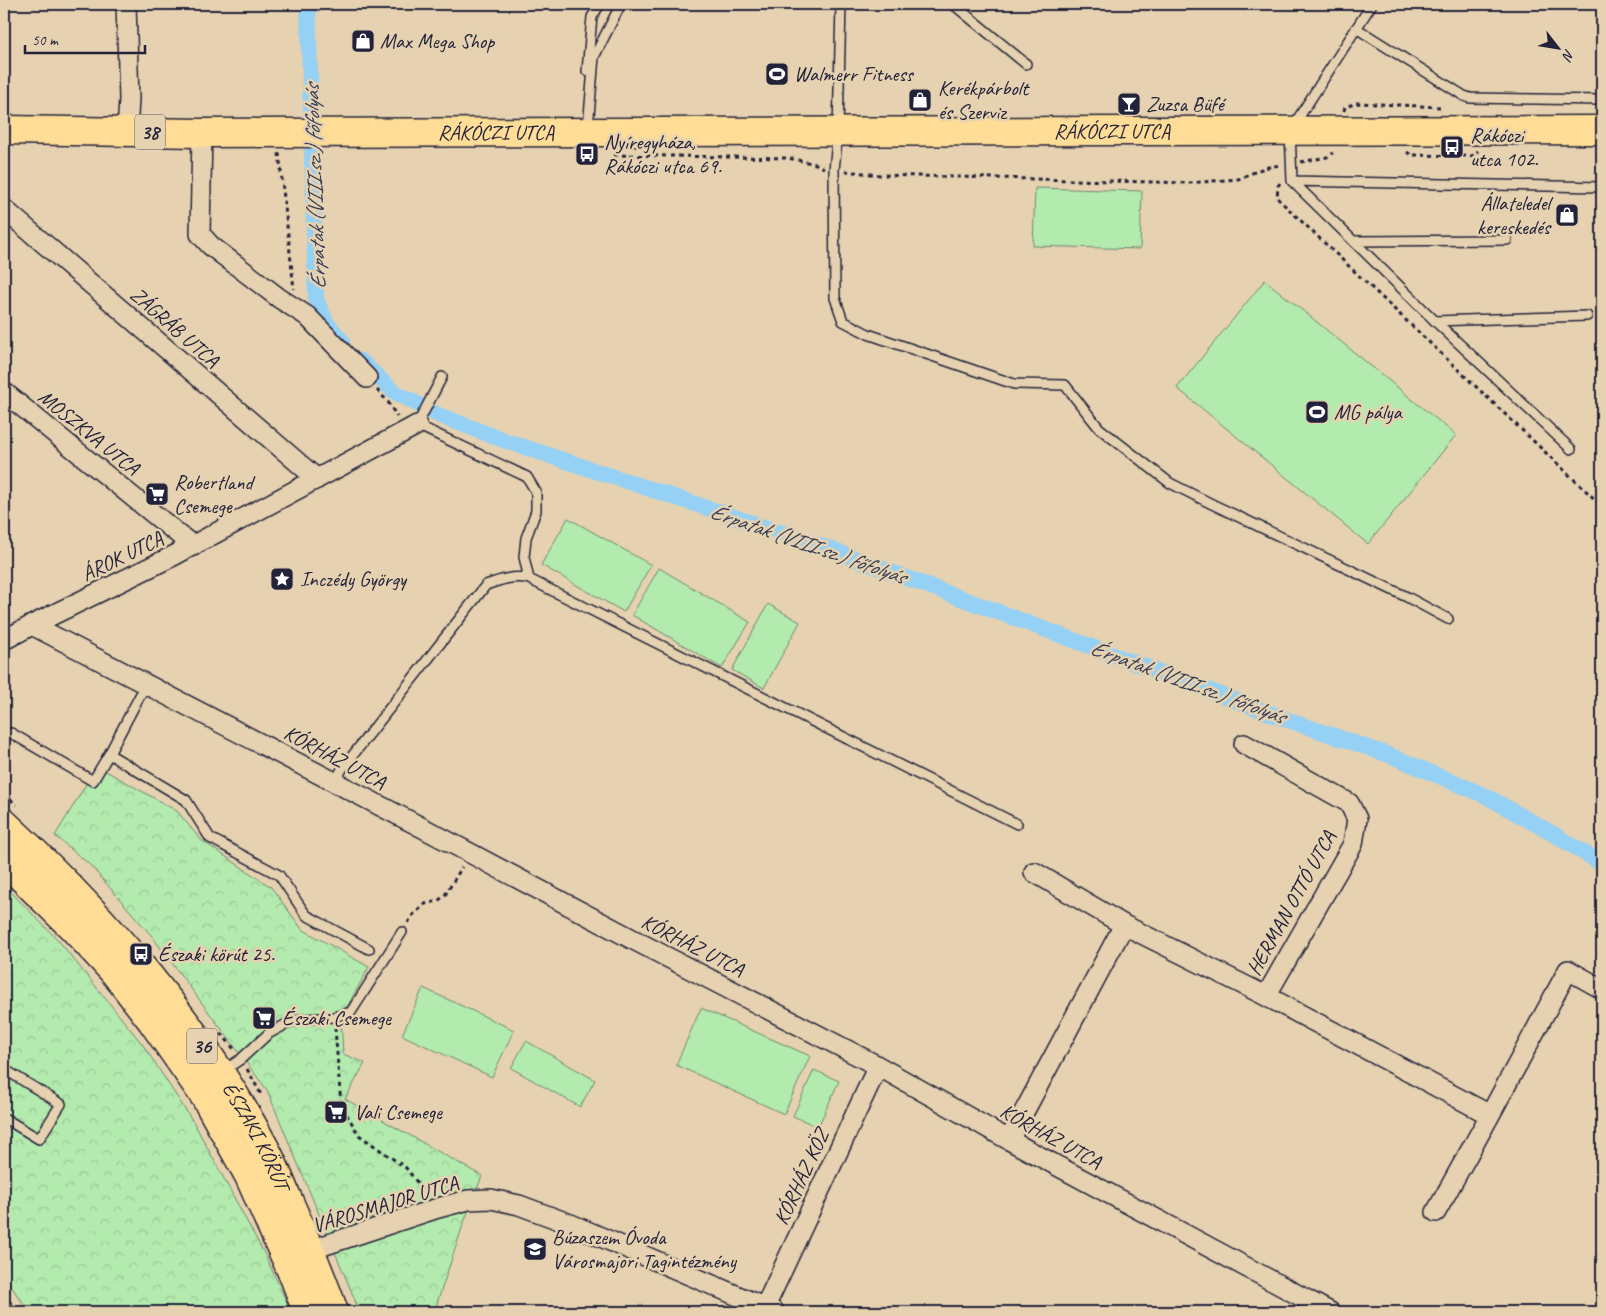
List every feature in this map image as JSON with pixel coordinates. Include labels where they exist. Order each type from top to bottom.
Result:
[{"type":"main road","name":"RÁKÓCZI UTCA","points":[[4,130],[202,133],[306,132],[589,120],[838,131],[1591,130]]},
{"type":"main road","name":"ÉSZAKI KÖRÚT","points":[[4,824],[55,871],[137,960],[172,1005],[220,1073],[267,1152],[299,1256],[306,1312]]},
{"type":"main road","name":"ÉSZAKI KÖRÚT","points":[[4,860],[114,972],[152,1020],[210,1105],[249,1176],[334,1312]]},
{"type":"street","points":[[126,4],[129,99],[127,132]]},
{"type":"street","points":[[202,133],[200,234],[211,246],[279,298],[307,316],[367,378]]},
{"type":"street","name":"ZÁGRÁB UTCA","points":[[4,209],[317,479]]},
{"type":"street","name":"MOSZKVA UTCA","points":[[4,392],[193,546]]},
{"type":"street","name":"ÁROK UTCA","points":[[4,640],[193,546],[411,429]]},
{"type":"street","name":"KÓRHÁZ UTCA","points":[[32,625],[878,1066],[1009,1140],[1330,1312]]},
{"type":"street","name":"HERMAN OTTÓ UTCA","points":[[1244,744],[1349,803],[1357,819],[1353,844],[1266,996]]},
{"type":"street","name":"HERMAN OTTÓ UTCA","points":[[1034,872],[1124,925],[1266,996],[1490,1115]]},
{"type":"street","points":[[1009,1140],[1124,925]]},
{"type":"street","points":[[1436,1212],[1568,970],[1602,989]]},
{"type":"street","name":"KÓRHÁZ KÖZ","points":[[770,1310],[878,1066]]},
{"type":"street","name":"VÁROSMAJOR UTCA","points":[[299,1256],[438,1208],[468,1200],[491,1199],[519,1205],[572,1225],[770,1310]]},
{"type":"lane","points":[[589,120],[585,96],[592,17],[600,4]]},
{"type":"lane","points":[[589,120],[594,57],[621,4]]},
{"type":"lane","points":[[841,4],[838,131],[834,170],[834,298],[843,322],[868,334],[1014,384],[1065,385],[1099,428],[1170,483],[1214,506],[1407,597],[1448,619]]},
{"type":"lane","points":[[953,4],[1026,64]]},
{"type":"lane","points":[[1372,4],[1290,131],[1292,181],[1571,450]]},
{"type":"lane","points":[[1356,28],[1470,98],[1602,100]]},
{"type":"lane","points":[[1292,181],[1602,187]]},
{"type":"lane","points":[[1353,241],[1508,240]]},
{"type":"lane","points":[[1435,320],[1587,316]]},
{"type":"lane","points":[[442,376],[411,429],[527,477],[536,492],[536,512],[526,538],[524,558],[529,579]]},
{"type":"lane","points":[[335,782],[342,769],[486,585],[503,579],[521,577],[529,579],[1017,824]]},
{"type":"lane","points":[[11,734],[93,781],[146,684]]},
{"type":"lane","points":[[109,754],[186,800],[210,838],[279,875],[306,915],[369,949]]},
{"type":"lane","points":[[220,1073],[241,1059],[268,1034],[294,1020],[334,1017],[351,1012],[402,932]]},
{"type":"lane","points":[[4,1069],[61,1104],[39,1140],[4,1118]]},
{"type":"path","points":[[279,153],[296,308]]},
{"type":"path","points":[[1292,169],[1278,186],[1277,198],[1602,506]]},
{"type":"path","points":[[367,378],[411,429]]},
{"type":"path","points":[[402,932],[412,916],[425,904],[438,901],[445,895],[471,854]]},
{"type":"path","points":[[334,1017],[341,1105],[359,1134],[406,1168],[438,1208]]},
{"type":"green space","points":[[1035,188],[1142,191],[1140,249],[1033,246]]},
{"type":"green space","name":"MG pálya","points":[[1265,280],[1456,435],[1368,544],[1177,388]]},
{"type":"green space","points":[[568,518],[651,565],[624,612],[541,565]]},
{"type":"green space","points":[[659,568],[750,622],[722,668],[632,615]]},
{"type":"green space","points":[[768,604],[800,622],[764,688],[732,670]]},
{"type":"green space","points":[[97,766],[177,811],[201,840],[271,887],[302,929],[369,967],[341,1018],[343,1054],[365,1063],[345,1099],[482,1176],[464,1222],[434,1312],[357,1312],[355,1300],[267,1090],[151,935],[89,864],[55,836]]},
{"type":"green space","points":[[4,885],[58,940],[143,1045],[194,1123],[265,1255],[290,1312],[29,1312],[4,1276]]},
{"type":"green space","points":[[423,988],[514,1030],[492,1077],[402,1035]]},
{"type":"green space","points":[[701,1008],[810,1056],[784,1114],[676,1065]]},
{"type":"green space","points":[[526,1041],[595,1080],[580,1107],[511,1068]]},
{"type":"green space","points":[[814,1070],[839,1081],[818,1127],[793,1116]]},
{"type":"waterway","name":"Érpatak (VIII.sz.) főfolyás","points":[[308,4],[316,299],[326,322],[342,341]]},
{"type":"waterway","name":"Érpatak (VIII.sz.) főfolyás","points":[[361,361],[393,391],[438,415],[506,441],[821,546],[1288,720],[1389,755],[1486,796],[1602,864]]},
{"type":"place","name":"Max Mega Shop","points":[[363,41]]},
{"type":"place","name":"Walmerr Fitness","points":[[777,74]]},
{"type":"place","name":"Kerékpárbolt és Szerviz","points":[[920,100]]},
{"type":"place","name":"Zuzsa Büfé","points":[[1129,104]]},
{"type":"place","name":"Rákóczi utca 102.","points":[[1452,147]]},
{"type":"place","name":"Nyíregyháza, Rákóczi utca 69.","points":[[587,154]]},
{"type":"place","name":"Állateledel kereskedés","points":[[1567,215]]},
{"type":"place","name":"MG pálya","points":[[1317,412]]},
{"type":"place","name":"Robertland Csemege","points":[[157,494]]},
{"type":"place","name":"Inczédy György","points":[[282,579]]},
{"type":"place","name":"Északi körút 25.","points":[[141,954]]},
{"type":"place","name":"Északi Csemege","points":[[264,1018]]},
{"type":"place","name":"Vali Csemege","points":[[336,1112]]},
{"type":"place","name":"Búzaszem Óvoda Városmajori Tagintézmény","points":[[535,1249]]}]
